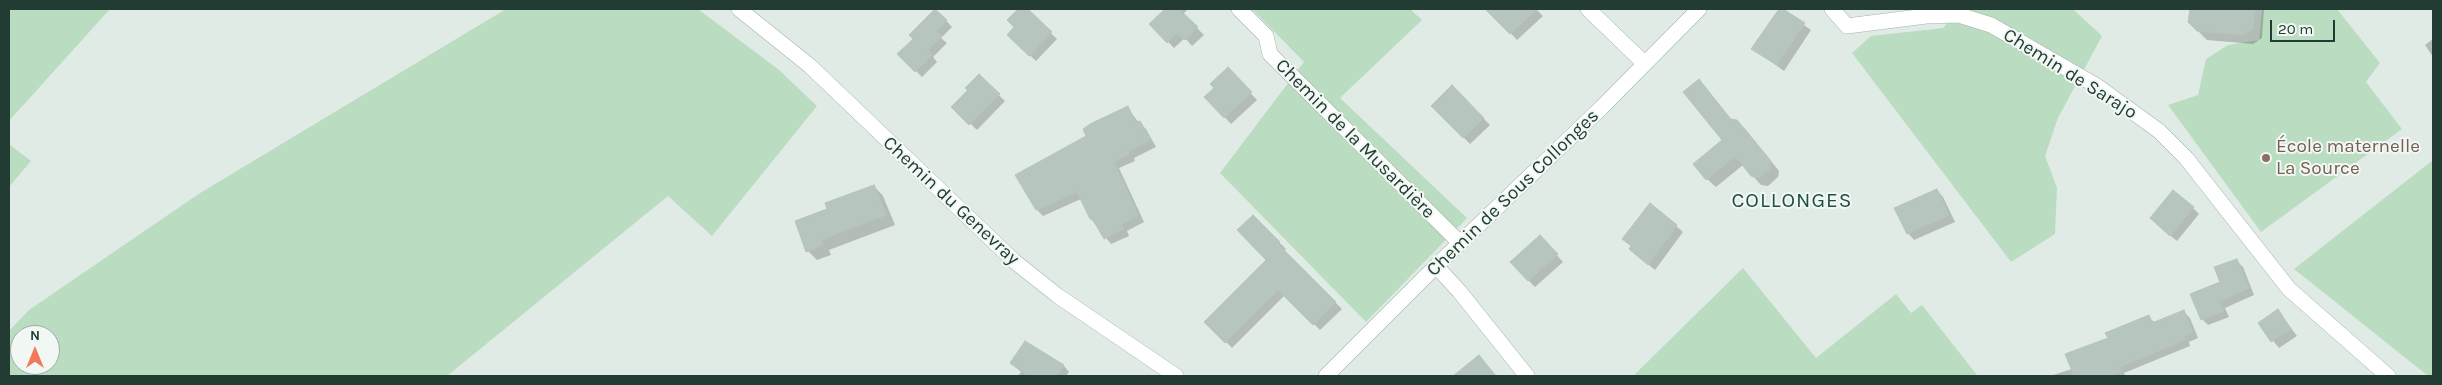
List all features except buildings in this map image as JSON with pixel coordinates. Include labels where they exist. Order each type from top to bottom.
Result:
[{"type":"street","name":"Chemin du Genevray","points":[[739,9],[823,78],[945,198],[1014,261],[1074,308],[1176,376]]},
{"type":"street","name":"Chemin de la Musardière","points":[[1238,9],[1266,36],[1270,54],[1460,243]]},
{"type":"street","points":[[1588,9],[1644,64]]},
{"type":"street","name":"Chemin de Sous Collonges","points":[[1326,376],[1436,266],[1594,115],[1699,9]]},
{"type":"street","name":"Chemin de Sarajo","points":[[1832,9],[1847,26],[1926,16],[1959,15],[1991,25],[2097,86],[2165,138],[2192,165],[2290,289],[2388,376]]},
{"type":"street","points":[[1436,266],[1459,291],[1527,376]]},
{"type":"green space","points":[[9,9],[110,9],[9,121]]},
{"type":"green space","points":[[506,9],[698,9],[778,69],[817,106],[712,236],[668,196],[447,376],[9,376],[10,330],[10,375],[60,375],[60,325],[15,325],[29,310],[200,193]]},
{"type":"green space","points":[[1252,9],[1410,9],[1422,20],[1340,98],[1467,218],[1366,322],[1220,173],[1304,62]]},
{"type":"green space","points":[[1961,9],[2073,9],[2102,36],[2058,118],[2045,156],[2057,188],[2055,234],[2011,262],[1852,53],[1871,36],[1943,28]]},
{"type":"green space","name":"École maternelle La Source","points":[[2262,9],[2337,9],[2380,63],[2366,82],[2402,129],[2261,232],[2168,105],[2198,95],[2206,59],[2228,45],[2259,40]]},
{"type":"green space","points":[[9,144],[31,161],[9,187]]},
{"type":"green space","points":[[2433,160],[2433,376],[2428,376],[2294,269]]},
{"type":"green space","points":[[1743,268],[1816,358],[1896,294],[1911,313],[1922,305],[1977,375],[1633,376]]},
{"type":"place","name":"École maternelle La Source","points":[[2266,158]]},
{"type":"district","name":"COLLONGES","points":[[1792,201]]}]
